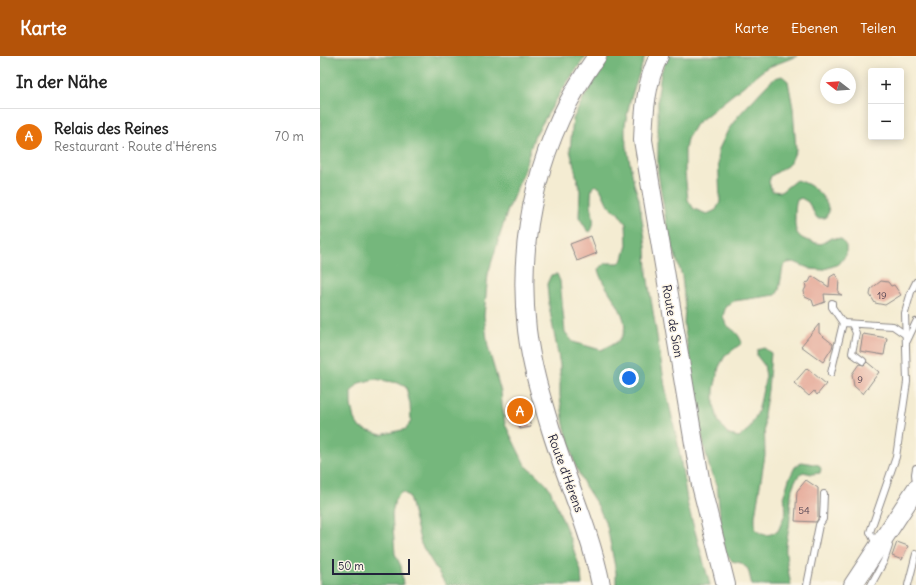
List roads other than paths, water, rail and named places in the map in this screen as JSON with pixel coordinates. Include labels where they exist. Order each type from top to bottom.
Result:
[{"type":"main road","name":"Route d'Hérens","points":[[597,56],[574,92],[556,128],[543,165],[531,210],[524,292],[527,331],[532,360],[551,432],[586,529],[600,585]]},
{"type":"main road","name":"Route de Sion","points":[[659,56],[652,74],[647,98],[643,140],[701,485],[726,585]]},
{"type":"main road","points":[[853,585],[916,489]]},
{"type":"lane","points":[[871,585],[890,546],[870,532],[896,457],[907,382],[905,313],[911,292],[916,282]]},
{"type":"lane","points":[[831,373],[843,323],[832,307],[832,303]]},
{"type":"lane","points":[[906,345],[916,322]]},
{"type":"lane","points":[[843,323],[893,326],[906,335]]},
{"type":"lane","points":[[852,324],[856,333],[852,353],[863,361]]},
{"type":"lane","points":[[916,468],[916,484]]},
{"type":"lane","points":[[807,585],[819,526],[823,519],[824,494]]},
{"type":"lane","points":[[908,585],[916,554]]},
{"type":"place","name":"Relais des Reines","points":[[520,411]]}]
